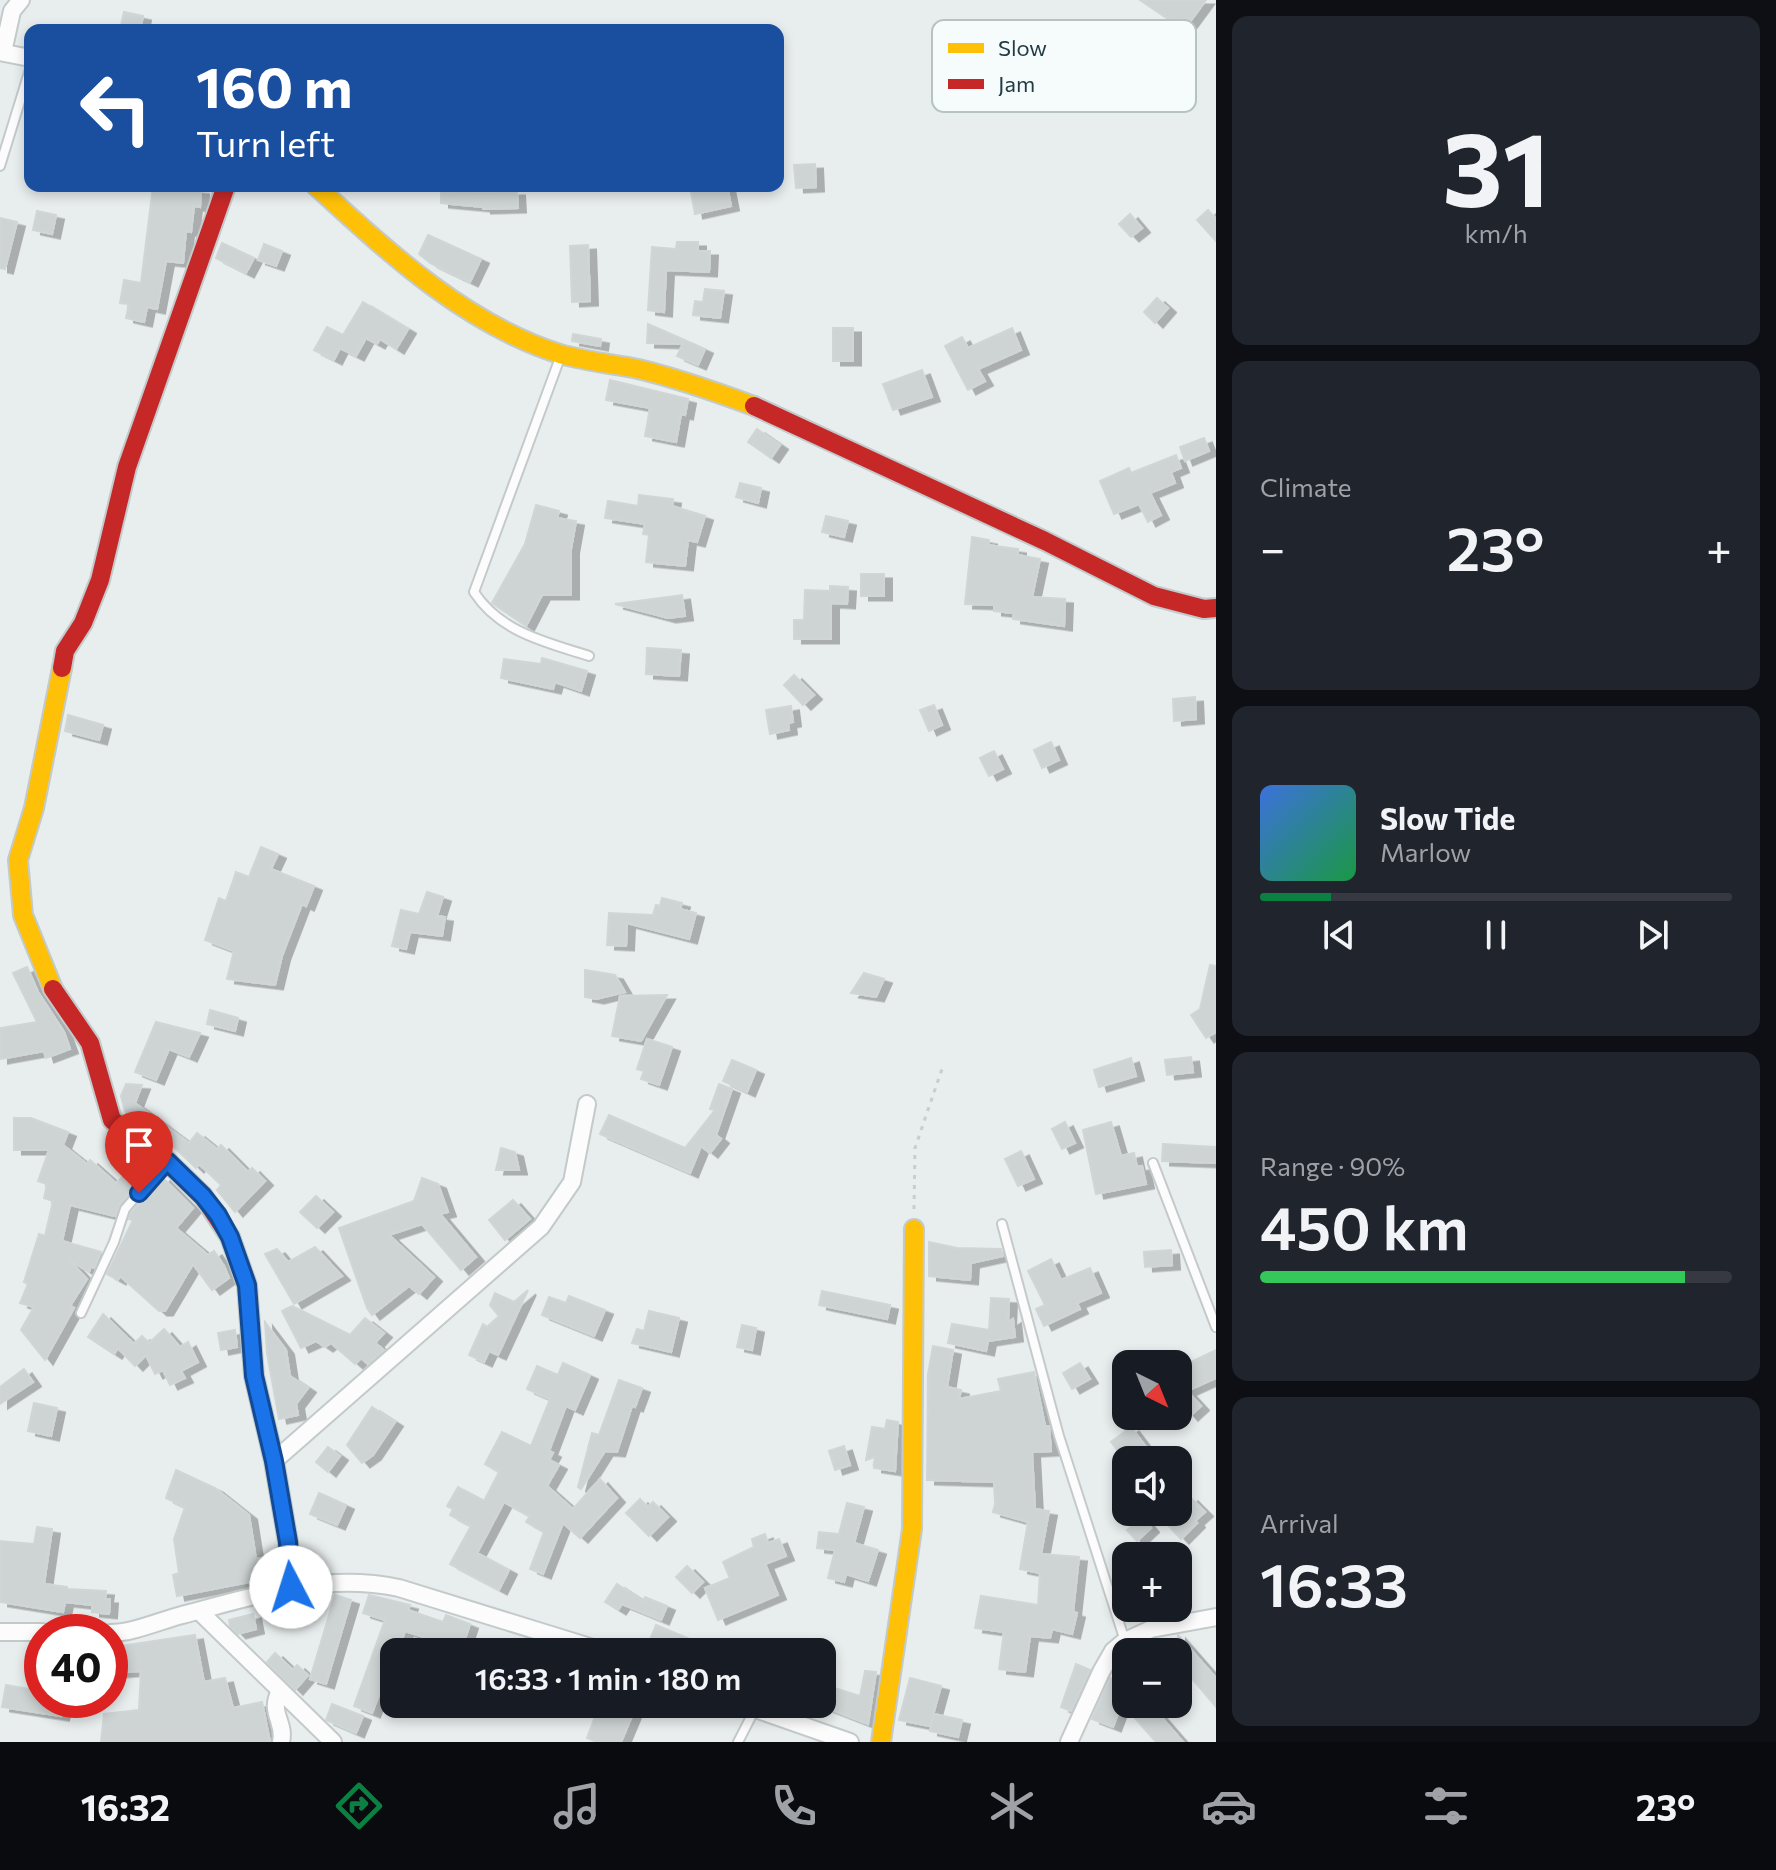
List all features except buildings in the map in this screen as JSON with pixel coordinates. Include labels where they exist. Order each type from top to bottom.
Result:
[{"type":"street","points":[[21,0],[12,11],[1,52],[24,57]]},
{"type":"street","points":[[224,192],[127,467],[100,580],[83,623],[65,651],[34,808],[18,860],[19,888],[23,915],[50,984],[90,1043],[112,1120],[167,1161],[203,1196],[230,1237],[247,1285],[254,1376],[274,1461],[288,1542],[291,1587]]},
{"type":"street","points":[[323,192],[365,231],[466,310],[517,337],[561,354],[641,370],[717,392],[766,411],[989,515],[1154,596],[1204,609],[1216,608]]},
{"type":"street","points":[[274,1461],[541,1227],[572,1182],[587,1104]]},
{"type":"street","points":[[881,1742],[903,1572],[912,1529],[914,1229]]},
{"type":"street","points":[[128,1629],[291,1587],[338,1581],[369,1582],[399,1588],[561,1638]]},
{"type":"street","points":[[199,1611],[333,1742]]},
{"type":"street","points":[[1132,1638],[1151,1629],[1216,1617]]},
{"type":"street","points":[[0,1632],[24,1632]]},
{"type":"street","points":[[1069,1742],[1112,1653]]},
{"type":"street","points":[[280,1691],[275,1710],[283,1733],[281,1742]]},
{"type":"street","points":[[780,1718],[850,1742]]},
{"type":"lane","points":[[0,166],[24,88]]},
{"type":"lane","points":[[561,354],[474,592],[486,611],[517,631],[589,656]]},
{"type":"lane","points":[[81,1313],[114,1242],[125,1209],[167,1161]]},
{"type":"lane","points":[[1153,1163],[1216,1327]]},
{"type":"lane","points":[[1002,1224],[1059,1436],[1124,1638]]},
{"type":"lane","points":[[738,1742],[745,1718]]},
{"type":"path","points":[[914,1229],[915,1148],[943,1066]]},
{"type":"traffic: slow","points":[[323,192],[429,284],[525,341],[579,359],[653,373],[754,406]]},
{"type":"traffic: slow","points":[[53,989],[23,915],[18,860],[34,808],[62,668]]},
{"type":"traffic: slow","points":[[881,1742],[912,1529],[914,1229]]},
{"type":"traffic: jam","points":[[62,668],[65,651],[83,623],[100,580],[127,467],[224,192]]},
{"type":"traffic: jam","points":[[754,406],[1045,541],[1154,596],[1204,609],[1216,608]]},
{"type":"traffic: jam","points":[[53,989],[90,1043],[112,1120],[167,1161],[203,1196],[230,1237],[247,1285],[254,1376],[274,1461],[288,1542],[291,1587]]},
{"type":"route","points":[[139,1193],[167,1161],[203,1196],[230,1237],[247,1285],[254,1376],[274,1461],[288,1542],[291,1587]]}]
